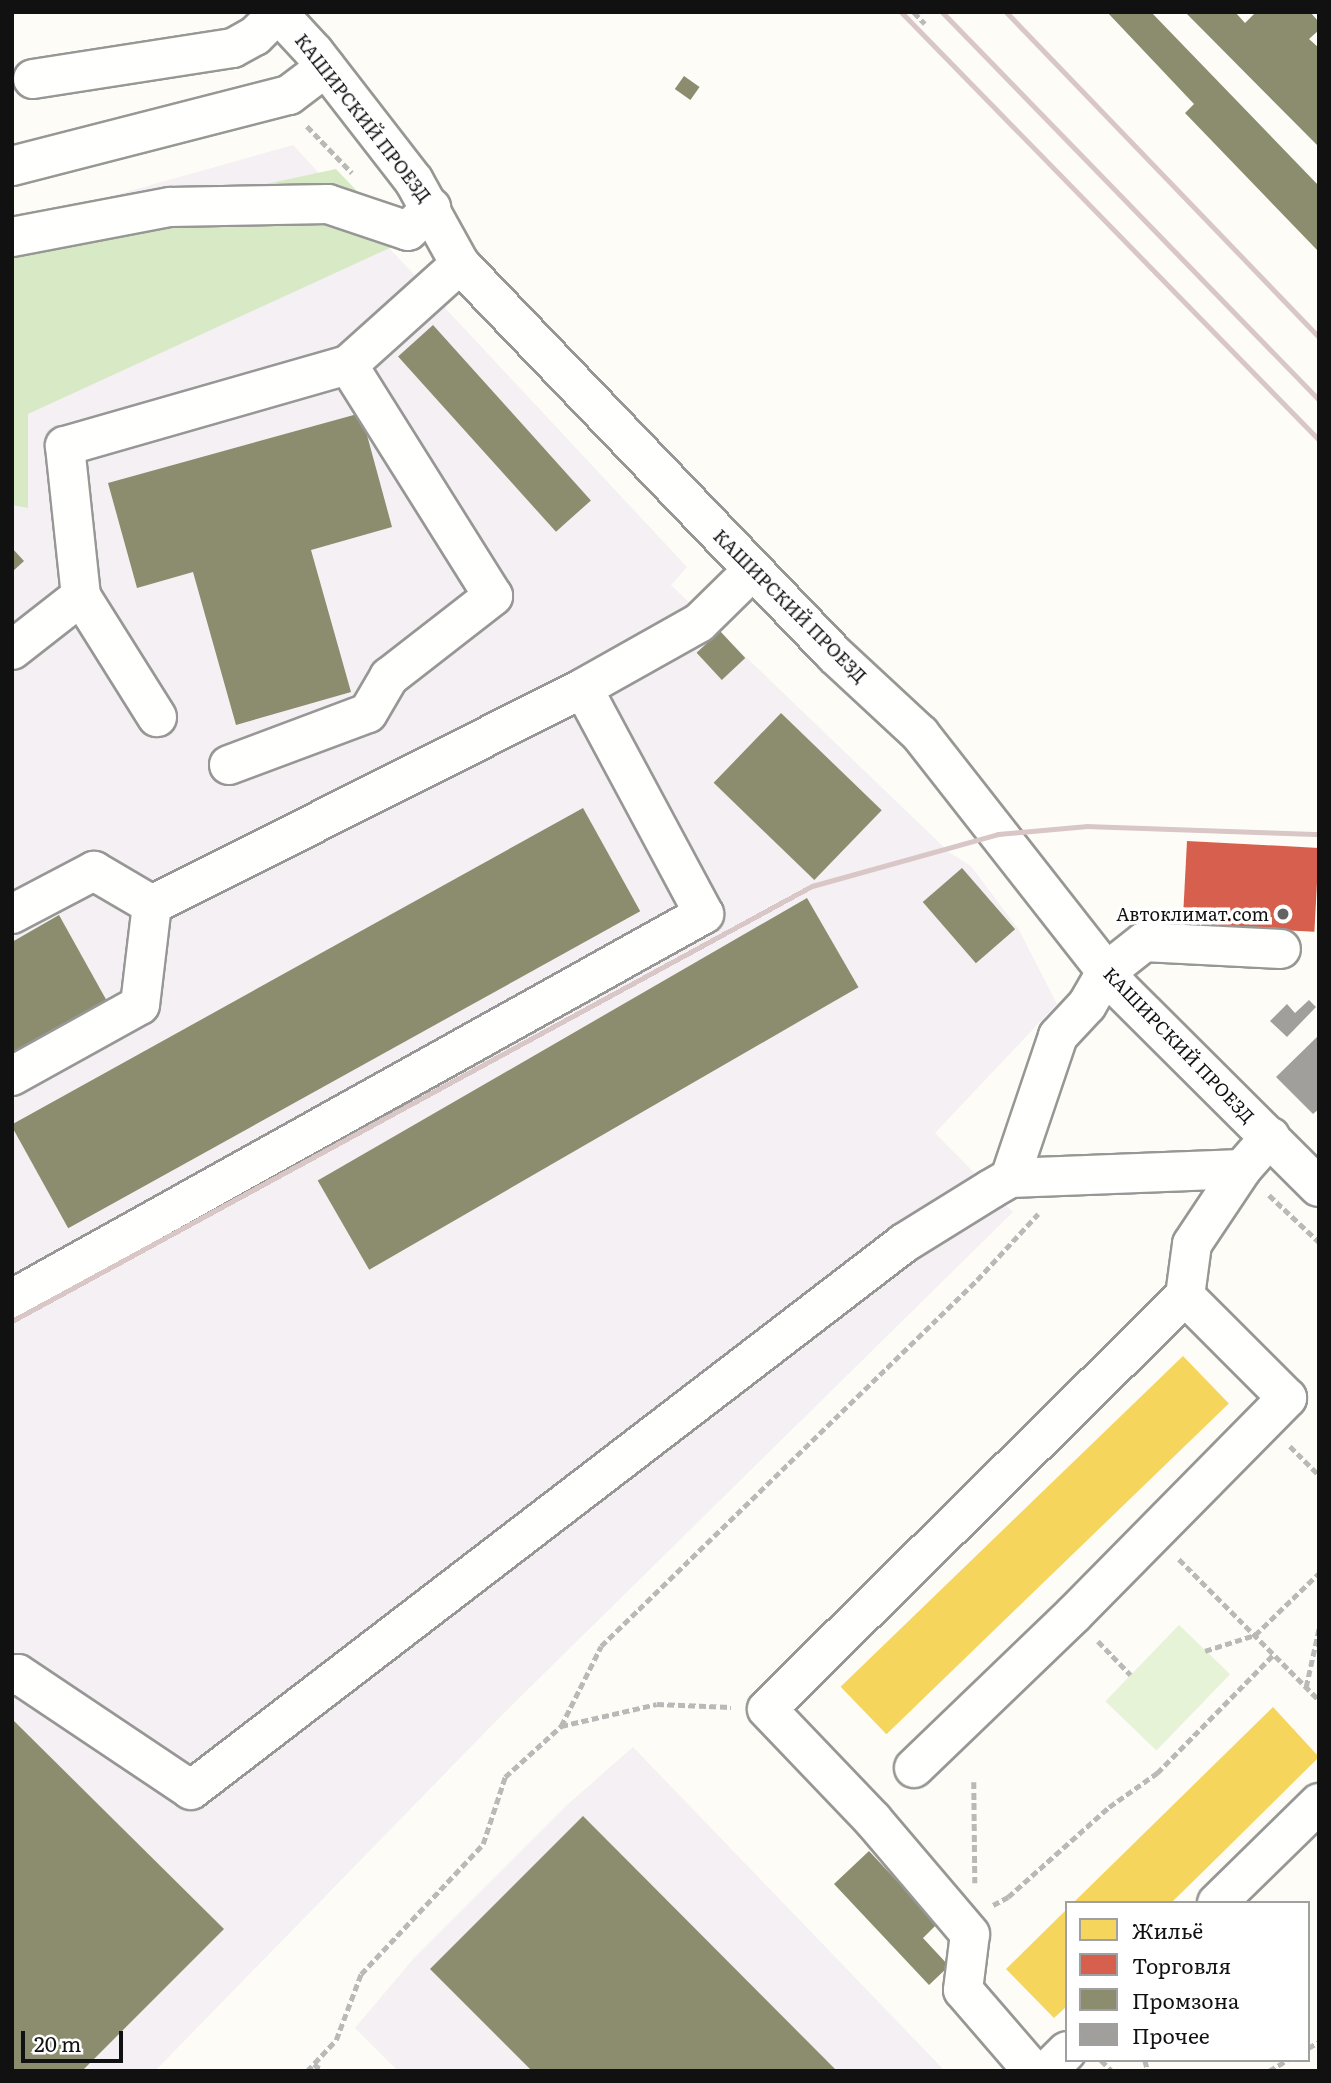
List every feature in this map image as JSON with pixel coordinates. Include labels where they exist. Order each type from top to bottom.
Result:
[{"type":"street","name":"КАШИРСКИЙ ПРОЕЗД","points":[[278,13],[326,67],[431,208],[460,264],[753,570],[920,734],[1106,972],[1319,1187]]},
{"type":"street","points":[[33,79],[233,48],[255,36],[278,13]]},
{"type":"street","points":[[12,166],[249,108],[289,95],[326,67]]},
{"type":"street","points":[[12,237],[170,207],[328,204],[408,231],[431,208]]},
{"type":"street","points":[[157,717],[81,596],[65,446],[348,365],[460,264]]},
{"type":"street","points":[[229,765],[368,713],[389,677],[493,596],[348,365]]},
{"type":"street","points":[[152,905],[583,688],[699,623],[753,570]]},
{"type":"street","points":[[12,650],[81,596]]},
{"type":"street","points":[[12,1299],[704,915],[583,688]]},
{"type":"street","points":[[12,914],[94,871],[152,905]]},
{"type":"street","points":[[12,1076],[140,1005],[152,905]]},
{"type":"street","points":[[1010,1178],[1058,1036],[1087,1005],[1106,972],[1144,942],[1281,949]]},
{"type":"street","points":[[1033,2071],[963,1990],[971,1925],[766,1709],[1185,1296],[1192,1244],[1242,1169],[1270,1137]]},
{"type":"street","points":[[12,1676],[18,1674],[191,1790],[904,1243],[1010,1178],[1242,1169]]},
{"type":"street","points":[[914,1768],[1073,1615],[1287,1398],[1185,1296]]},
{"type":"street","points":[[1219,1901],[1319,1803]]},
{"type":"street","points":[[1047,2071],[1065,2053]]},
{"type":"path","points":[[914,12],[925,24]]},
{"type":"path","points":[[1242,1169],[1319,1242]]},
{"type":"path","points":[[307,2071],[336,2040],[361,1973],[483,1844],[505,1777],[561,1726],[601,1646],[976,1280],[1074,1174]]},
{"type":"path","points":[[1154,1533],[1319,1700]]},
{"type":"path","points":[[1205,1651],[1255,1635],[1318,1574]]},
{"type":"path","points":[[1073,1615],[1131,1675]]},
{"type":"path","points":[[1306,1687],[1319,1628]]},
{"type":"path","points":[[971,1925],[1008,1897],[1109,1807],[1157,1773],[1274,1654]]},
{"type":"path","points":[[561,1726],[657,1704],[766,1709]]},
{"type":"path","points":[[971,1925],[977,1866],[974,1782]]},
{"type":"path","points":[[314,2064],[323,2071]]},
{"type":"shaded area","points":[[293,145],[687,567],[671,585],[950,853],[971,866],[1019,930],[1057,1004],[935,1133],[1013,1212],[500,1717],[155,2071],[12,2071],[12,224]]},
{"type":"shaded area","points":[[633,1747],[945,2071],[398,2071],[355,2028],[414,1958],[567,1805]]},
{"type":"green space","points":[[336,169],[373,208],[394,246],[28,414],[28,508],[12,505],[12,238]]},
{"type":"green space","points":[[1179,1625],[1230,1674],[1156,1751],[1105,1701]]},
{"type":"building: Жильё","points":[[1183,1356],[1229,1403],[886,1734],[841,1687]]},
{"type":"building: Жильё","points":[[1273,1707],[1319,1757],[1173,1901],[1075,1901]]},
{"type":"building: Жильё","points":[[1065,1911],[1065,2008],[1054,2018],[1006,1969]]},
{"type":"building: Торговля","points":[[1187,841],[1319,848],[1314,932],[1183,925]]},
{"type":"building: Промзона","points":[[1107,12],[1151,12],[1319,186],[1319,252],[1185,113],[1194,104]]},
{"type":"building: Промзона","points":[[1185,12],[1235,12],[1245,23],[1256,12],[1310,12],[1319,22],[1319,30],[1309,39],[1319,48],[1319,147]]},
{"type":"building: Промзона","points":[[684,76],[700,87],[690,100],[675,89]]},
{"type":"building: Промзона","points":[[433,325],[591,500],[556,532],[398,356]]},
{"type":"building: Промзона","points":[[361,413],[392,527],[311,550],[351,692],[236,725],[193,572],[137,588],[108,483]]},
{"type":"building: Промзона","points":[[12,548],[24,561],[12,572]]},
{"type":"building: Промзона","points":[[720,631],[745,658],[722,680],[697,653]]},
{"type":"building: Промзона","points":[[781,713],[882,810],[814,880],[714,783]]},
{"type":"building: Промзона","points":[[583,808],[640,911],[68,1228],[12,1125]]},
{"type":"building: Промзона","points":[[962,868],[1015,929],[976,963],[923,902]]},
{"type":"building: Промзона","points":[[807,898],[858,987],[369,1270],[318,1180]]},
{"type":"building: Промзона","points":[[59,915],[108,1003],[12,1058],[12,942]]},
{"type":"building: Промзона","points":[[12,1719],[224,1929],[82,2071],[12,2071]]},
{"type":"building: Промзона","points":[[583,1816],[837,2071],[532,2071],[430,1969]]},
{"type":"building: Промзона","points":[[869,1851],[937,1924],[923,1938],[949,1966],[929,1985],[834,1884]]},
{"type":"building: Прочее","points":[[1309,1000],[1316,1007],[1287,1037],[1270,1021],[1287,1004],[1295,1013]]},
{"type":"building: Прочее","points":[[1319,1035],[1319,1109],[1313,1114],[1276,1077]]},
{"type":"railway","points":[[901,12],[1319,440]]},
{"type":"railway","points":[[942,12],[1319,400]]},
{"type":"railway","points":[[1006,12],[1319,337]]},
{"type":"railway","points":[[12,1321],[812,886],[998,834],[1088,826],[1319,834]]},
{"type":"place","name":"Автоклимат.com","points":[[1283,914]]}]
